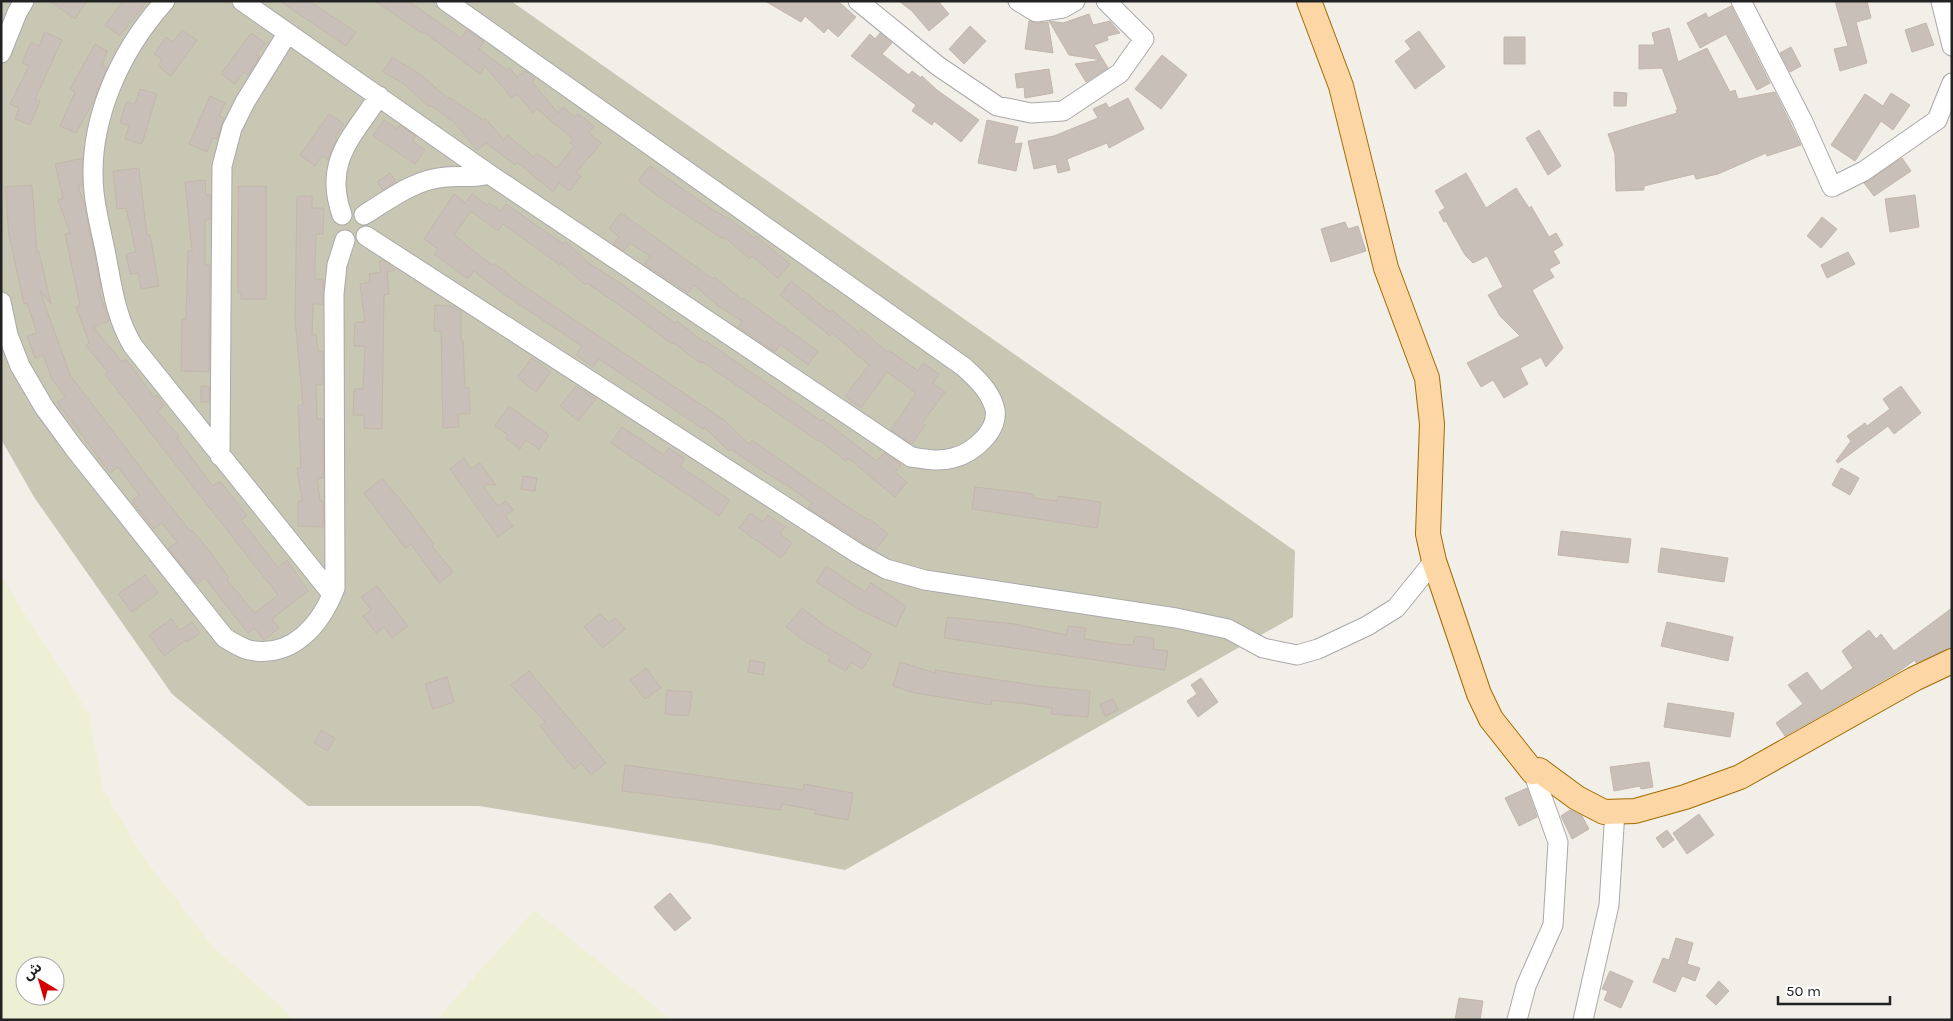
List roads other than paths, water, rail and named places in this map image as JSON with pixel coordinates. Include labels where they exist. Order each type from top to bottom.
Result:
[{"type":"main road","points":[[1309,1],[1341,86],[1386,268],[1427,378],[1432,424],[1428,534],[1434,561],[1479,694],[1491,719],[1533,772],[1539,770],[1577,798],[1604,812],[1635,811],[1685,797],[1740,777],[1914,679],[1952,661]]},
{"type":"street","points":[[1,54],[17,13],[24,1]]},
{"type":"street","points":[[165,1],[135,40],[116,75],[102,110],[94,155],[94,192],[116,309],[125,333],[220,456],[332,594]]},
{"type":"street","points":[[242,1],[488,174],[911,457],[935,461],[954,458],[972,449],[986,437],[995,422],[995,407],[978,380],[964,367],[446,1]]},
{"type":"street","points":[[858,1],[938,66],[997,106],[1031,113],[1064,111],[1120,73],[1144,38],[1106,1]]},
{"type":"street","points":[[1018,1],[1036,12],[1063,8],[1075,1]]},
{"type":"street","points":[[1740,1],[1802,120],[1832,187],[1864,172],[1937,120],[1952,83]]},
{"type":"street","points":[[1941,1],[1952,46]]},
{"type":"street","points":[[220,456],[222,166],[232,128],[245,102],[288,34]]},
{"type":"street","points":[[342,215],[356,210],[364,215],[369,228],[366,236],[353,242],[345,240],[337,228],[342,215],[336,189],[336,168],[345,148],[379,96]]},
{"type":"street","points":[[364,215],[421,182],[447,176],[478,178],[488,174]]},
{"type":"street","points":[[366,236],[857,553],[886,569],[925,580],[1176,618],[1228,629],[1262,648],[1297,655],[1318,649],[1367,626],[1396,608],[1434,561]]},
{"type":"street","points":[[1,302],[8,335],[20,366],[44,407],[74,448],[225,638],[247,650],[272,652],[294,644],[314,626],[326,610],[335,588],[334,294],[337,265],[345,240]]},
{"type":"street","points":[[1517,1020],[1526,986],[1553,925],[1558,842],[1533,772]]},
{"type":"street","points":[[1583,1020],[1609,905],[1615,812]]}]
